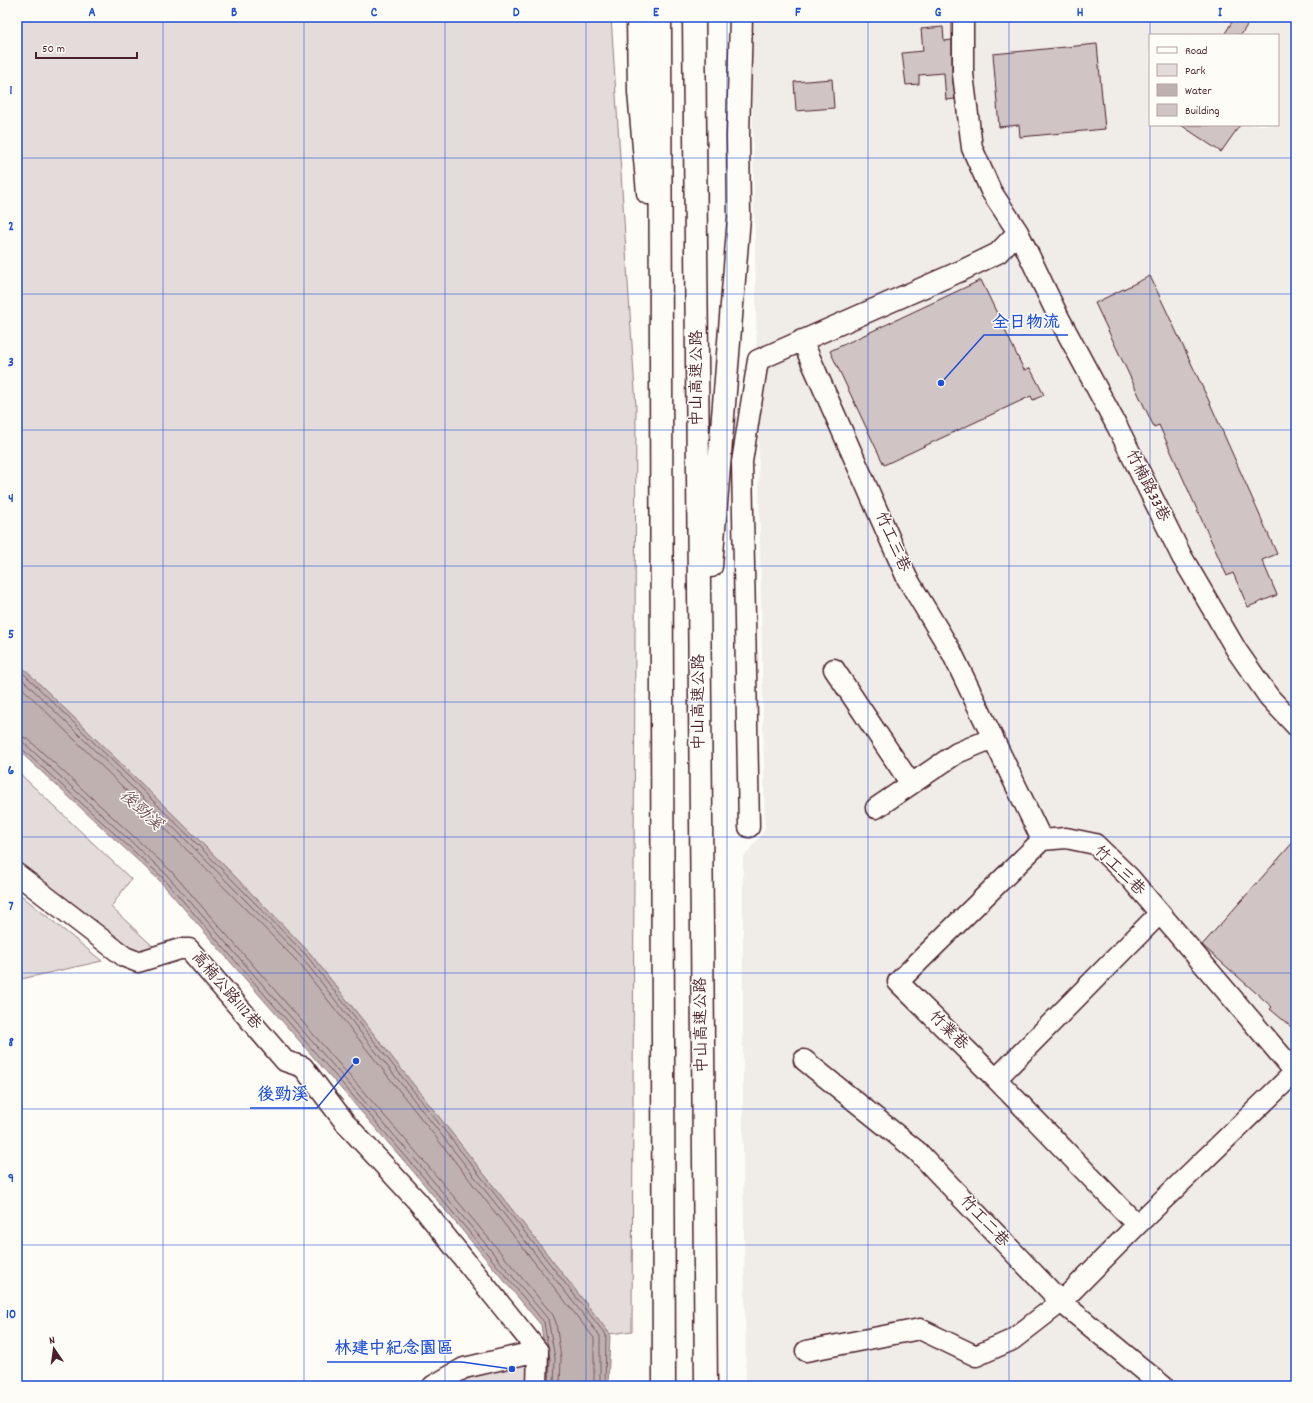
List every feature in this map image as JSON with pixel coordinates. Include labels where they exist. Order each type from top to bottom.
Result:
[{"type":"highway","points":[[638,17],[639,92],[662,349]]},
{"type":"highway","points":[[660,17],[664,1386]]},
{"type":"highway","name":"中山高速公路","points":[[694,17],[699,741],[706,1386]]},
{"type":"highway","points":[[728,17],[738,136]]},
{"type":"highway","points":[[699,741],[719,458],[729,355],[739,217],[738,136],[741,17]]},
{"type":"street","name":"竹楠路33巷","points":[[963,17],[963,74],[972,148],[991,191],[1018,232],[1059,318],[1118,428],[1182,557],[1237,651],[1269,697],[1296,726]]},
{"type":"street","points":[[749,827],[742,462],[758,360],[963,270],[998,253],[1018,232]]},
{"type":"street","name":"竹工三巷","points":[[802,340],[907,578],[952,653],[1042,840],[1066,838],[1095,844],[1130,878],[1296,1073]]},
{"type":"street","points":[[834,669],[911,784]]},
{"type":"street","points":[[876,808],[957,753],[993,738]]},
{"type":"street","name":"竹業巷","points":[[1042,840],[898,982],[996,1079],[1136,1225]]},
{"type":"street","name":"高楠公路1112巷","points":[[17,874],[125,957],[138,962],[180,949],[189,949],[285,1061],[303,1068],[307,1072],[347,1125],[418,1202],[538,1351]]},
{"type":"street","points":[[996,1079],[1160,913]]},
{"type":"street","name":"竹工二巷","points":[[804,1060],[918,1152],[1061,1302],[1163,1386]]},
{"type":"street","points":[[806,1351],[920,1329],[976,1356],[1012,1340],[1061,1302],[1136,1225],[1296,1073]]},
{"type":"street","points":[[433,1386],[464,1368],[538,1351],[537,1386]]},
{"type":"shaded area","points":[[751,17],[1296,17],[1296,1386],[746,1386],[743,1150],[743,858],[765,830]]},
{"type":"green space","points":[[17,17],[611,17],[636,407],[632,1331],[610,1334],[309,952],[197,838],[17,662]]},
{"type":"green space","points":[[17,771],[131,879],[111,907],[159,952],[131,957],[17,868]]},
{"type":"green space","points":[[17,892],[102,961],[17,980]]},
{"type":"green space","points":[[531,1360],[531,1386],[447,1386],[455,1379]]},
{"type":"water","name":"後勁溪","points":[[17,662],[197,838],[309,952],[610,1334],[608,1386],[545,1386],[546,1359],[541,1325],[412,1170],[159,880],[17,749]]},
{"type":"building","points":[[1235,17],[1252,17],[1242,34],[1225,34]]},
{"type":"building","points":[[943,27],[944,41],[952,40],[952,74],[955,99],[946,100],[944,73],[919,75],[919,84],[906,85],[902,53],[923,51],[921,29]]},
{"type":"building","points":[[1097,44],[1105,129],[1020,137],[1019,125],[999,127],[993,54]]},
{"type":"building","points":[[832,79],[834,108],[796,111],[794,82]]},
{"type":"building","points":[[1182,126],[1239,126],[1221,152]]},
{"type":"building","points":[[1150,276],[1209,401],[1277,554],[1262,560],[1277,595],[1248,607],[1233,573],[1227,576],[1159,425],[1154,427],[1095,303]]},
{"type":"building","points":[[981,280],[1024,370],[1030,368],[1044,395],[1033,400],[1031,396],[884,465],[830,351]]},
{"type":"building","points":[[1296,839],[1296,1031],[1270,1009],[1272,1007],[1202,945]]},
{"type":"place","name":"全日物流","points":[[941,383]]},
{"type":"place","name":"後勁溪","points":[[356,1061]]},
{"type":"place","name":"林建中紀念園區","points":[[512,1369]]}]
